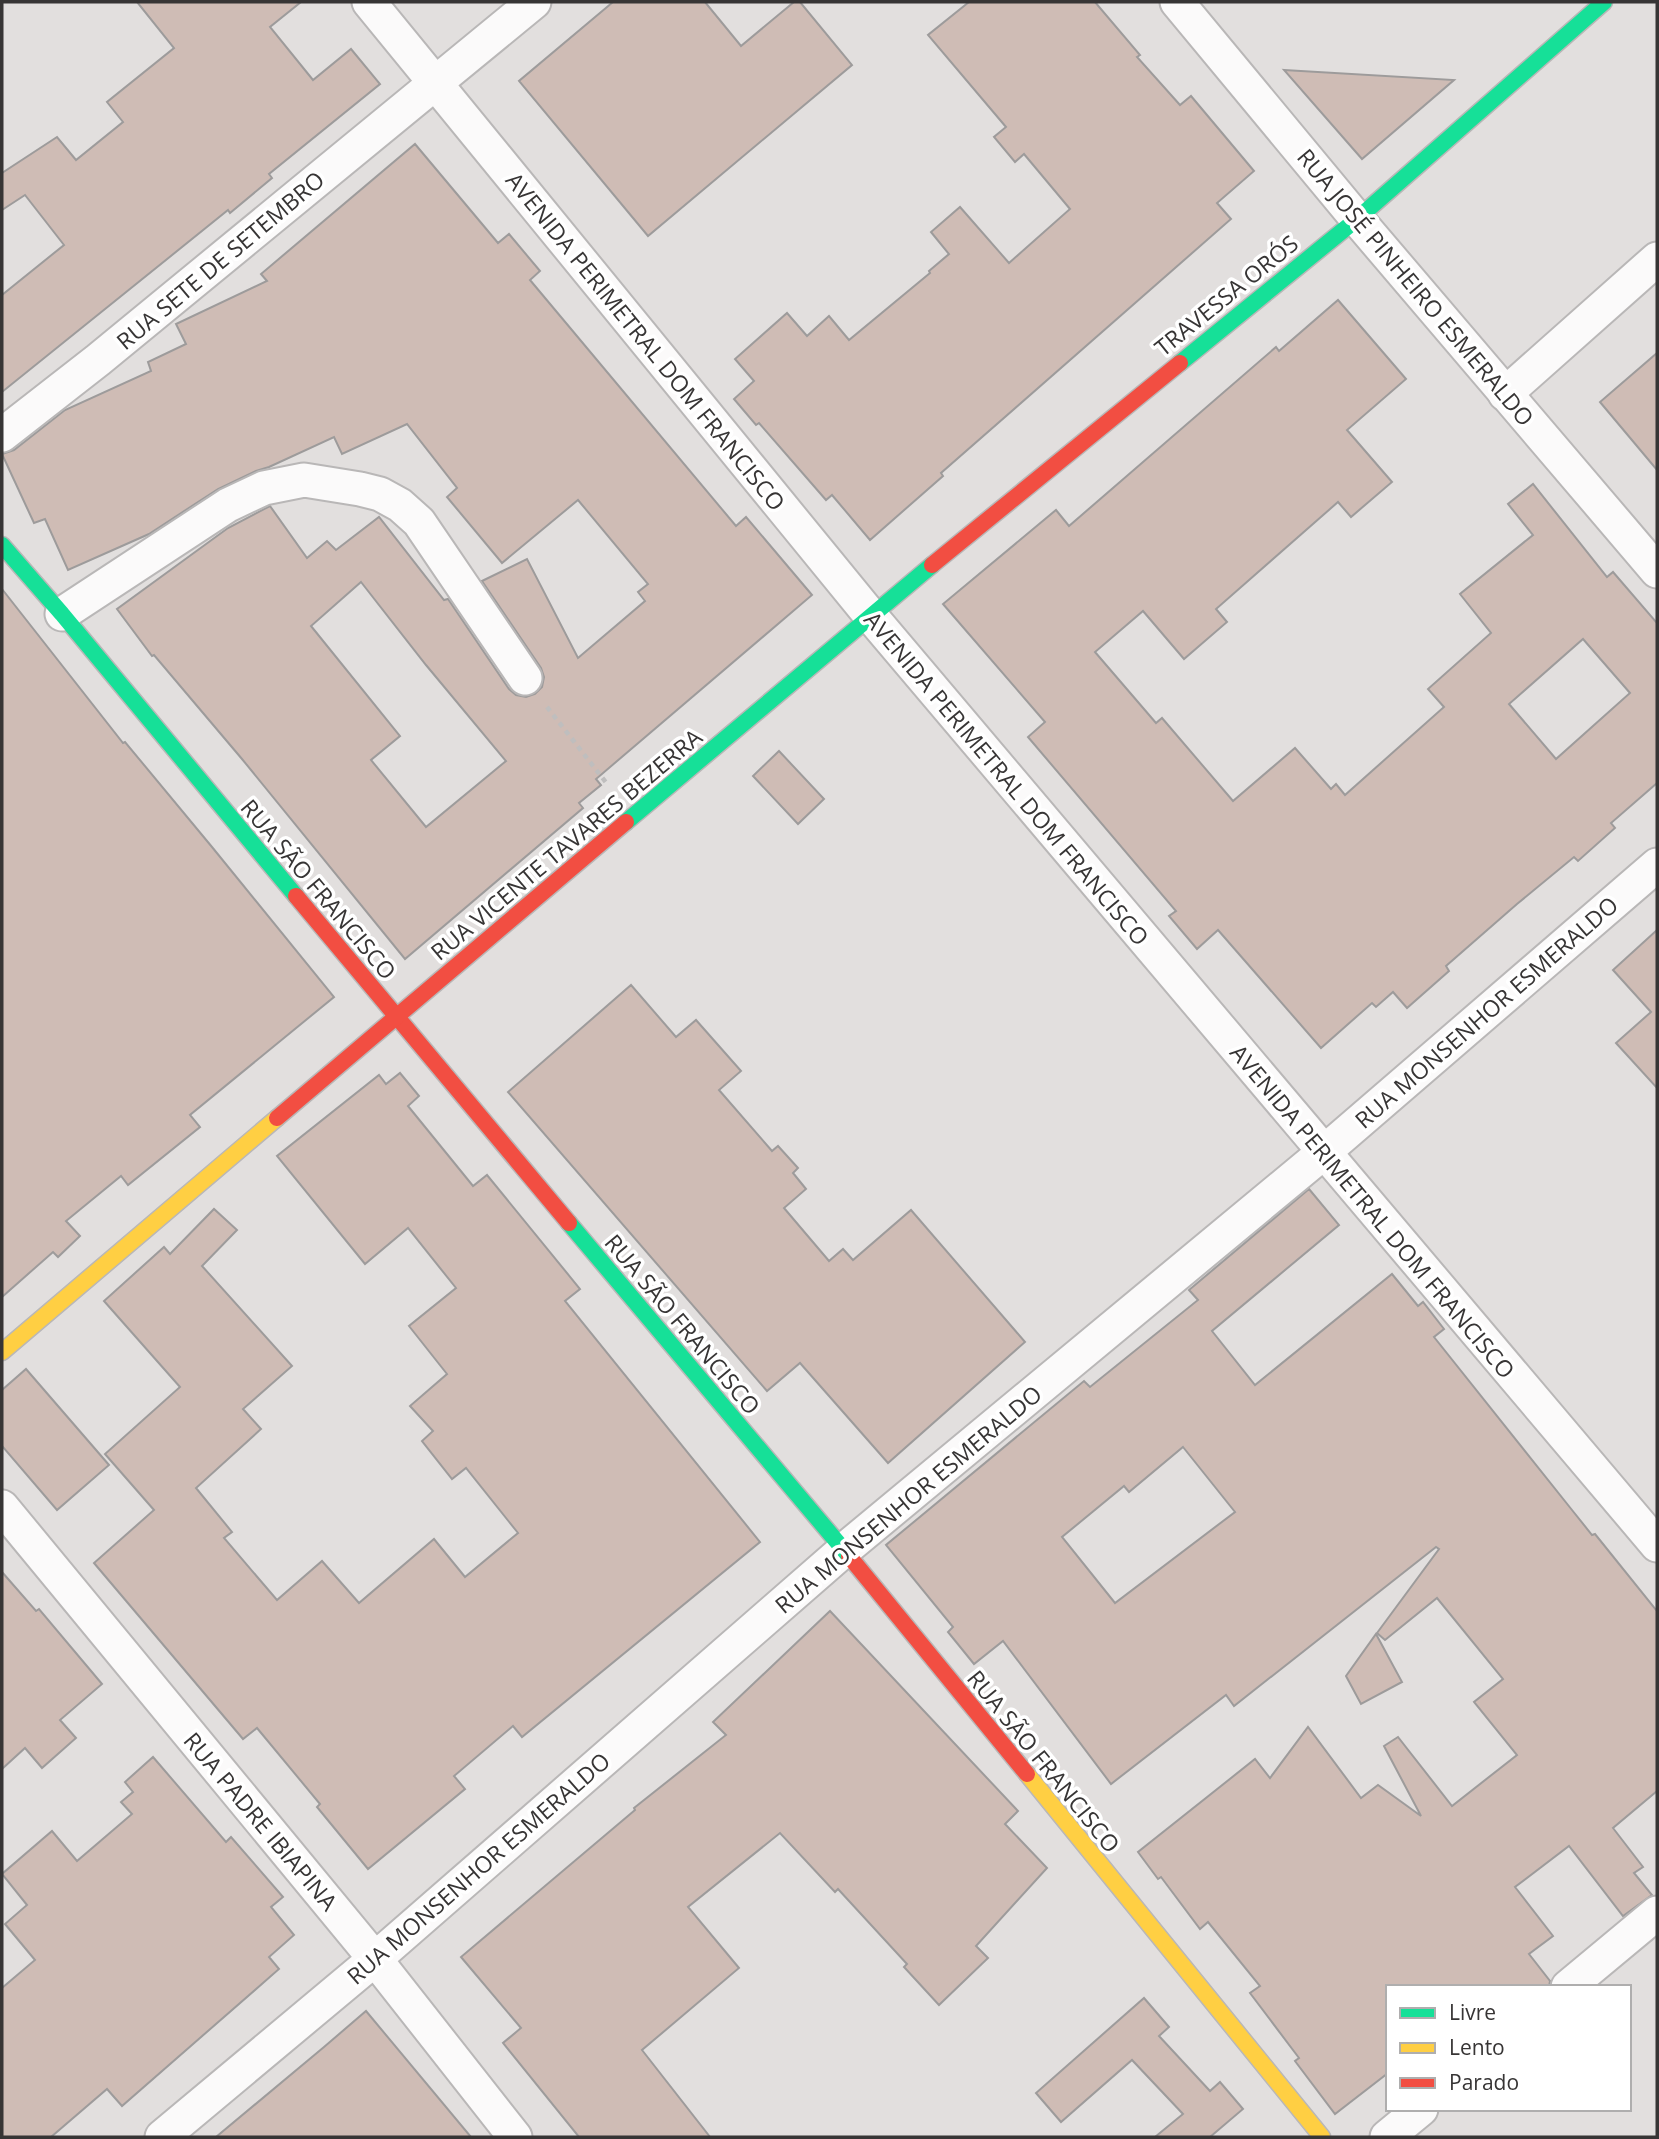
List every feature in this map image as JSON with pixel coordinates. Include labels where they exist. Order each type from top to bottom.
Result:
[{"type":"street","name":"AVENIDA PERIMETRAL DOM FRANCISCO","points":[[369,2],[870,615],[1657,1545]]},
{"type":"street","name":"RUA SETE DE SETEMBRO","points":[[2,435],[98,360],[534,2]]},
{"type":"street","name":"RUA JOSÉ PINHEIRO ESMERALDO","points":[[1177,2],[1357,219],[1657,571]]},
{"type":"street","name":"TRAVESSA ORÓS","points":[[870,615],[1357,219],[1604,2]]},
{"type":"street","points":[[1506,394],[1657,259]]},
{"type":"street","points":[[62,614],[228,505],[264,488],[304,480],[335,484],[380,494],[400,505],[419,522],[525,678]]},
{"type":"street","name":"RUA SÃO FRANCISCO","points":[[4,553],[62,614],[396,1018],[844,1550],[1322,2137]]},
{"type":"street","name":"RUA VICENTE TAVARES BEZERRA","points":[[2,1352],[870,615]]},
{"type":"street","name":"RUA MONSENHOR ESMERALDO","points":[[162,2137],[375,1959],[844,1550],[1323,1153],[1657,864]]},
{"type":"street","name":"RUA PADRE IBIAPINA","points":[[2,1507],[375,1959],[515,2137]]},
{"type":"street","points":[[1570,1985],[1657,1913]]},
{"type":"street","points":[[1387,2137],[1419,2111]]},
{"type":"path","points":[[525,678],[634,817]]},
{"type":"building","points":[[137,2],[301,2],[270,27],[313,80],[351,49],[380,84],[269,174],[272,178],[230,213],[228,210],[2,392],[2,295],[64,245],[25,195],[2,210],[2,173],[57,137],[76,160],[123,122],[107,102],[174,48]]},
{"type":"building","points":[[613,2],[705,2],[741,46],[794,2],[800,2],[852,65],[648,236],[519,81]]},
{"type":"building","points":[[969,2],[1095,2],[1140,55],[1137,57],[1180,105],[1191,96],[1254,171],[1217,203],[1231,219],[941,473],[943,476],[870,540],[832,495],[826,500],[759,423],[756,425],[734,399],[754,381],[735,359],[787,313],[807,336],[829,316],[849,340],[949,254],[931,232],[960,207],[1009,263],[1070,209],[1024,154],[1015,162],[994,137],[1006,127],[928,35]]},
{"type":"building","points":[[1284,70],[1454,80],[1362,159]]},
{"type":"building","points":[[415,144],[498,243],[509,234],[540,271],[530,280],[736,526],[746,517],[812,595],[596,779],[601,785],[579,803],[583,808],[405,959],[242,759],[154,655],[152,656],[117,609],[228,528],[270,506],[307,558],[327,541],[336,550],[379,517],[444,600],[448,599],[509,689],[516,695],[526,697],[535,694],[542,687],[544,677],[541,668],[482,581],[527,559],[578,658],[645,601],[638,592],[648,584],[578,500],[502,563],[447,497],[457,488],[407,424],[342,454],[334,437],[218,489],[149,534],[68,570],[45,519],[34,523],[2,454],[14,450],[65,410],[151,371],[148,362],[186,344],[176,324],[267,281],[261,274]],"holes":[[[361,582],[506,761],[426,827],[371,760],[400,736],[311,626]]]},
{"type":"building","points":[[1338,300],[1406,379],[1347,430],[1392,482],[1351,517],[1338,502],[1216,609],[1227,622],[1184,659],[1143,611],[1095,652],[1156,723],[1162,718],[1233,801],[1295,748],[1331,789],[1336,784],[1345,795],[1444,707],[1428,689],[1491,633],[1460,594],[1533,535],[1508,504],[1533,484],[1607,577],[1613,572],[1657,623],[1657,783],[1611,823],[1615,828],[1578,861],[1574,857],[1517,904],[1446,966],[1449,971],[1407,1008],[1393,992],[1376,1007],[1372,1003],[1321,1048],[1218,930],[1197,949],[1169,916],[1176,911],[1028,737],[1045,722],[943,604],[1056,510],[1069,526],[1276,347],[1279,351]],"holes":[[[1583,639],[1630,693],[1556,759],[1509,704]]]},
{"type":"building","points":[[1657,353],[1657,470],[1600,402]]},
{"type":"building","points":[[2,589],[123,743],[125,742],[334,997],[190,1115],[200,1127],[128,1185],[121,1176],[66,1221],[80,1236],[58,1257],[53,1252],[2,1297]]},
{"type":"building","points":[[779,751],[824,799],[798,824],[753,776]]},
{"type":"building","points":[[1657,930],[1657,1088],[1616,1043],[1651,1012],[1613,970]]},
{"type":"building","points":[[631,985],[676,1037],[696,1020],[741,1071],[719,1090],[772,1151],[778,1146],[798,1168],[793,1173],[806,1189],[784,1208],[829,1261],[843,1249],[853,1260],[911,1210],[1025,1342],[888,1463],[800,1363],[767,1391],[508,1092]]},
{"type":"building","points":[[400,1073],[419,1096],[408,1106],[473,1186],[487,1175],[580,1289],[565,1301],[760,1542],[522,1737],[513,1726],[454,1776],[465,1789],[368,1869],[317,1807],[320,1804],[257,1728],[243,1739],[94,1563],[154,1510],[105,1454],[180,1387],[104,1301],[164,1247],[170,1254],[214,1209],[237,1230],[202,1266],[292,1366],[243,1409],[261,1429],[196,1488],[232,1532],[224,1538],[277,1600],[322,1561],[359,1603],[434,1539],[465,1577],[518,1533],[466,1468],[452,1479],[422,1441],[433,1431],[410,1406],[447,1374],[409,1326],[456,1288],[408,1228],[365,1264],[277,1156],[379,1075],[386,1084]]},
{"type":"building","points":[[1309,1189],[1339,1225],[1212,1331],[1255,1385],[1392,1274],[1418,1306],[1423,1302],[1444,1329],[1434,1337],[1592,1535],[1595,1534],[1657,1611],[1657,1791],[1613,1828],[1643,1867],[1634,1873],[1652,1895],[1623,1916],[1569,1846],[1515,1887],[1553,1936],[1529,1954],[1550,1981],[1549,1985],[1386,1985],[1386,2075],[1335,2114],[1295,2061],[1299,2058],[1250,1993],[1260,1986],[1208,1922],[1200,1929],[1161,1877],[1158,1879],[1138,1852],[1255,1759],[1270,1778],[1308,1727],[1361,1798],[1378,1785],[1421,1816],[1384,1746],[1398,1737],[1452,1806],[1517,1755],[1474,1702],[1503,1679],[1437,1598],[1385,1640],[1377,1633],[1439,1549],[1436,1547],[1234,1706],[1226,1695],[1111,1784],[1003,1641],[974,1664],[948,1632],[953,1627],[886,1545],[1084,1381],[1090,1387],[1198,1300],[1189,1290]],"holes":[[[1183,1447],[1235,1512],[1115,1603],[1062,1537],[1124,1486],[1129,1492]]]},
{"type":"building","points":[[26,1369],[109,1465],[57,1510],[2,1446],[2,1390]]},
{"type":"building","points":[[2,1572],[36,1611],[39,1609],[102,1684],[60,1720],[76,1738],[42,1768],[25,1748],[2,1769]]},
{"type":"building","points":[[830,1611],[1018,1811],[1005,1824],[1047,1868],[976,1946],[988,1958],[939,2005],[904,1967],[907,1964],[838,1889],[835,1892],[780,1833],[688,1907],[739,1968],[642,2050],[710,2137],[579,2137],[503,2043],[521,2028],[461,1957],[635,1810],[634,1808],[726,1735],[713,1722]]},
{"type":"building","points":[[1376,1634],[1402,1682],[1361,1704],[1346,1676]]},
{"type":"building","points":[[153,1757],[226,1842],[231,1837],[283,1897],[271,1907],[294,1935],[269,1957],[279,1969],[122,2106],[107,2089],[51,2137],[2,2137],[2,1988],[35,1960],[5,1924],[27,1905],[2,1874],[52,1831],[77,1861],[132,1814],[121,1802],[133,1792],[125,1782]]},
{"type":"building","points":[[1144,1998],[1169,2027],[1159,2036],[1210,2091],[1220,2082],[1243,2109],[1210,2137],[1155,2137],[1183,2114],[1132,2060],[1061,2122],[1036,2093]]},
{"type":"building","points":[[366,2011],[471,2137],[216,2137],[324,2047]]},
{"type":"traffic: fast","points":[[1180,363],[1357,219],[1604,2]]},
{"type":"traffic: fast","points":[[2,545],[296,896]]},
{"type":"traffic: fast","points":[[626,822],[932,565]]},
{"type":"traffic: fast","points":[[569,1223],[849,1556]]},
{"type":"traffic: slow","points":[[2,1352],[277,1118]]},
{"type":"traffic: slow","points":[[1027,1774],[1322,2137]]},
{"type":"traffic: jam","points":[[932,565],[1180,363]]},
{"type":"traffic: jam","points":[[277,1118],[626,822]]},
{"type":"traffic: jam","points":[[296,896],[569,1223]]},
{"type":"traffic: jam","points":[[849,1556],[1027,1774]]}]
